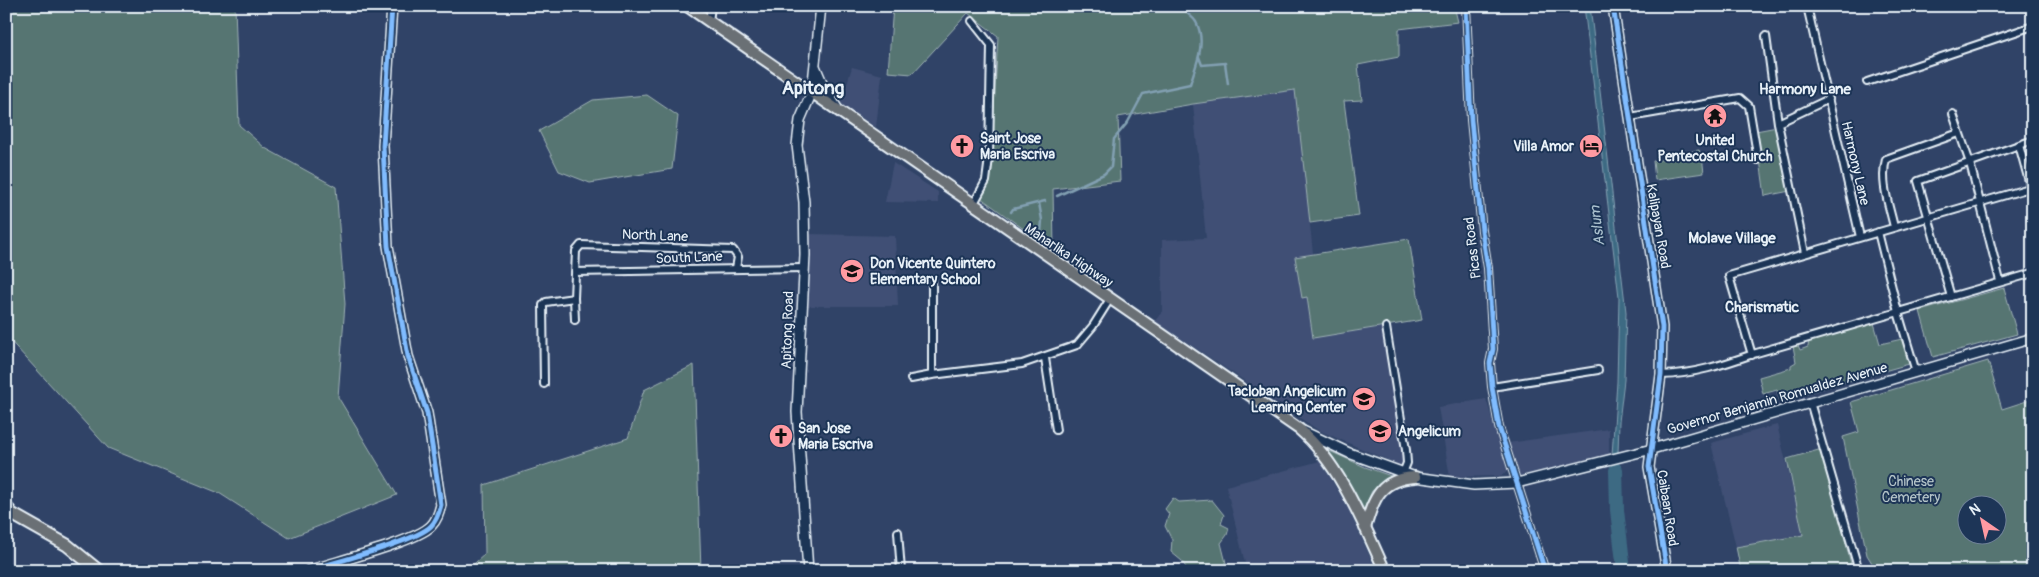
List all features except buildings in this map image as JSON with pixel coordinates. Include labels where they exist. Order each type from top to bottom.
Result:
[{"type":"highway","points":[[6,507],[12,514],[67,545],[99,571]]},
{"type":"main road","name":"Maharlika Highway","points":[[687,6],[972,205],[1299,429],[1324,456],[1365,528],[1385,571]]},
{"type":"main road","points":[[1365,528],[1372,504],[1380,490],[1403,478],[1415,477]]},
{"type":"street","points":[[308,571],[409,538],[430,527],[439,515],[441,505],[427,413],[408,356],[388,246],[383,146],[392,6]]},
{"type":"street","points":[[709,22],[711,6]]},
{"type":"street","name":"Apitong Road","points":[[808,571],[797,412],[804,268],[804,202],[797,145],[798,131],[807,101],[812,92],[821,6]]},
{"type":"street","name":"Picas Road","points":[[1466,6],[1471,120],[1482,231],[1488,268],[1493,349],[1490,362],[1492,387],[1499,427],[1545,571]]},
{"type":"street","name":"Kalipayan Road","points":[[1613,6],[1660,308],[1663,350],[1652,449]]},
{"type":"street","name":"Harmony Lane","points":[[1807,6],[1860,237]]},
{"type":"street","points":[[972,21],[991,45],[990,158],[986,181],[972,205]]},
{"type":"street","points":[[1867,82],[2033,26]]},
{"type":"street","points":[[1766,36],[1778,123],[1805,253]]},
{"type":"street","points":[[814,61],[824,87],[838,110]]},
{"type":"street","points":[[1630,117],[1740,98],[1749,106],[1758,160]]},
{"type":"street","points":[[1778,123],[1829,99]]},
{"type":"street","points":[[1953,114],[1981,202],[2000,281]]},
{"type":"street","points":[[1894,227],[1884,185],[1883,168],[1886,159],[1959,133]]},
{"type":"street","points":[[1951,297],[1918,181],[2033,140]]},
{"type":"street","points":[[2019,145],[2033,196]]},
{"type":"street","points":[[1752,355],[1729,276],[2032,188]]},
{"type":"street","points":[[1878,232],[1898,312],[1916,372]]},
{"type":"street","name":"North Lane","points":[[575,272],[578,247],[581,245],[732,250],[738,257],[736,268]]},
{"type":"street","name":"South Lane","points":[[575,272],[804,268]]},
{"type":"street","points":[[575,272],[575,320]]},
{"type":"street","points":[[1661,375],[1688,373],[1720,366],[2000,281],[2033,273]]},
{"type":"street","points":[[932,280],[932,375]]},
{"type":"street","points":[[544,384],[543,305],[546,302],[574,298]]},
{"type":"street","points":[[911,379],[1022,364],[1045,358],[1076,345],[1093,326],[1110,299]]},
{"type":"street","points":[[1386,327],[1406,450],[1407,463],[1403,473]]},
{"type":"street","name":"Governor Benjamin Romualdez Avenue","points":[[1299,429],[1354,456],[1415,477],[1474,486],[1517,483],[1652,449],[2033,338]]},
{"type":"street","points":[[1045,358],[1056,430]]},
{"type":"street","points":[[1492,387],[1598,370]]},
{"type":"street","points":[[1810,402],[1859,571]]},
{"type":"street","name":"Caibaan Road","points":[[1652,449],[1649,467],[1667,571]]},
{"type":"street","points":[[898,532],[901,571]]},
{"type":"shaded area","points":[[1584,6],[1590,6],[1626,312],[1624,380],[1619,422],[1618,453],[1612,455],[1617,382],[1619,297]]},
{"type":"shaded area","points":[[852,67],[882,75],[876,127],[841,104]]},
{"type":"shaded area","points":[[1296,90],[1313,254],[1296,257],[1302,298],[1307,297],[1313,338],[1383,327],[1404,467],[1318,430],[1155,321],[1162,312],[1162,240],[1206,238],[1193,104]]},
{"type":"shaded area","points":[[893,163],[938,192],[938,203],[885,202]]},
{"type":"shaded area","name":"Don Vicente Quintero Elementary School","points":[[809,234],[895,236],[898,306],[805,306]]},
{"type":"shaded area","points":[[1486,399],[1509,471],[1500,476],[1450,477],[1438,407]]},
{"type":"shaded area","points":[[1777,425],[1804,535],[1736,547],[1711,443]]},
{"type":"shaded area","points":[[1609,429],[1609,454],[1518,476],[1512,465],[1508,443]]},
{"type":"shaded area","points":[[1320,461],[1348,508],[1375,568],[1367,571],[1247,571],[1226,486]]},
{"type":"green space","points":[[6,6],[235,6],[239,125],[265,148],[336,187],[345,304],[338,397],[397,495],[289,538],[219,493],[108,448],[6,336]]},
{"type":"green space","points":[[893,6],[1454,6],[1458,22],[1399,29],[1399,57],[1358,65],[1362,100],[1344,101],[1359,216],[1310,223],[1295,90],[1193,104],[1118,117],[1120,181],[1053,189],[1054,251],[981,198],[990,179],[998,36],[968,13],[912,74],[888,72]]},
{"type":"green space","points":[[647,95],[678,116],[672,169],[590,183],[559,171],[539,131],[593,100]]},
{"type":"green space","points":[[1777,127],[1790,191],[1765,196],[1756,131]]},
{"type":"green space","points":[[1699,150],[1702,156],[1704,173],[1655,180],[1653,161],[1683,157],[1683,153]]},
{"type":"green space","points":[[1409,239],[1422,320],[1313,338],[1307,297],[1302,298],[1295,257]]},
{"type":"green space","points":[[2004,288],[2017,334],[1933,357],[1920,311]]},
{"type":"green space","points":[[1874,323],[1880,344],[1902,339],[1909,364],[1780,400],[1777,390],[1763,394],[1759,377],[1791,368],[1791,365],[1796,362],[1793,346],[1798,345],[1800,350],[1808,347],[1809,341]]},
{"type":"green space","name":"Chinese Cemetery","points":[[1988,361],[2002,409],[2033,399],[2033,571],[1877,571],[1867,555],[1843,437],[1859,432],[1851,402]]},
{"type":"green space","points":[[694,365],[701,571],[466,571],[485,554],[484,485],[628,438],[644,390]]},
{"type":"green space","points":[[1325,449],[1365,467],[1391,476],[1372,491],[1363,511]]},
{"type":"green space","points":[[1822,449],[1851,564],[1829,571],[1741,571],[1736,547],[1803,535],[1787,459]]},
{"type":"green space","points":[[1173,498],[1179,502],[1212,500],[1224,515],[1221,524],[1229,528],[1227,535],[1221,543],[1228,571],[1188,571],[1182,561],[1171,552],[1172,540],[1165,526],[1169,514],[1165,509]]},
{"type":"waterway","points":[[1057,196],[1104,174],[1111,167],[1114,139],[1128,122],[1143,94],[1190,84],[1201,45],[1201,37],[1196,22],[1188,14],[1185,6]]},
{"type":"waterway","points":[[1199,57],[1202,65],[1225,63],[1228,84]]},
{"type":"waterway","points":[[1011,212],[1013,209],[1045,201]]},
{"type":"waterway","points":[[1039,203],[1042,220],[1041,233]]},
{"type":"waterway","name":"Aslum","points":[[1616,470],[1617,510],[1624,571]]},
{"type":"cycle path","points":[[308,571],[409,539],[431,526],[439,514],[441,505],[427,413],[408,356],[388,246],[383,146],[392,6]]},
{"type":"cycle path","points":[[1466,6],[1471,120],[1482,231],[1488,268],[1493,349],[1490,363],[1492,387],[1499,427],[1545,571]]},
{"type":"cycle path","points":[[1613,6],[1662,327],[1661,375],[1649,467],[1667,571]]},
{"type":"place","name":"United Pentecostal Church","points":[[1715,116]]},
{"type":"place","name":"Saint Jose Maria Escriva","points":[[962,146]]},
{"type":"place","name":"Villa Amor","points":[[1591,146]]},
{"type":"place","name":"Don Vicente Quintero Elementary School","points":[[852,271]]},
{"type":"place","name":"Tacloban Angelicum Learning Center","points":[[1364,399]]},
{"type":"place","name":"Angelicum","points":[[1380,431]]},
{"type":"place","name":"San Jose Maria Escriva","points":[[781,436]]},
{"type":"district","name":"Apitong","points":[[813,87]]},
{"type":"district","name":"Harmony Lane","points":[[1805,89]]},
{"type":"district","name":"Molave Village","points":[[1732,238]]},
{"type":"district","name":"Charismatic","points":[[1762,307]]}]
